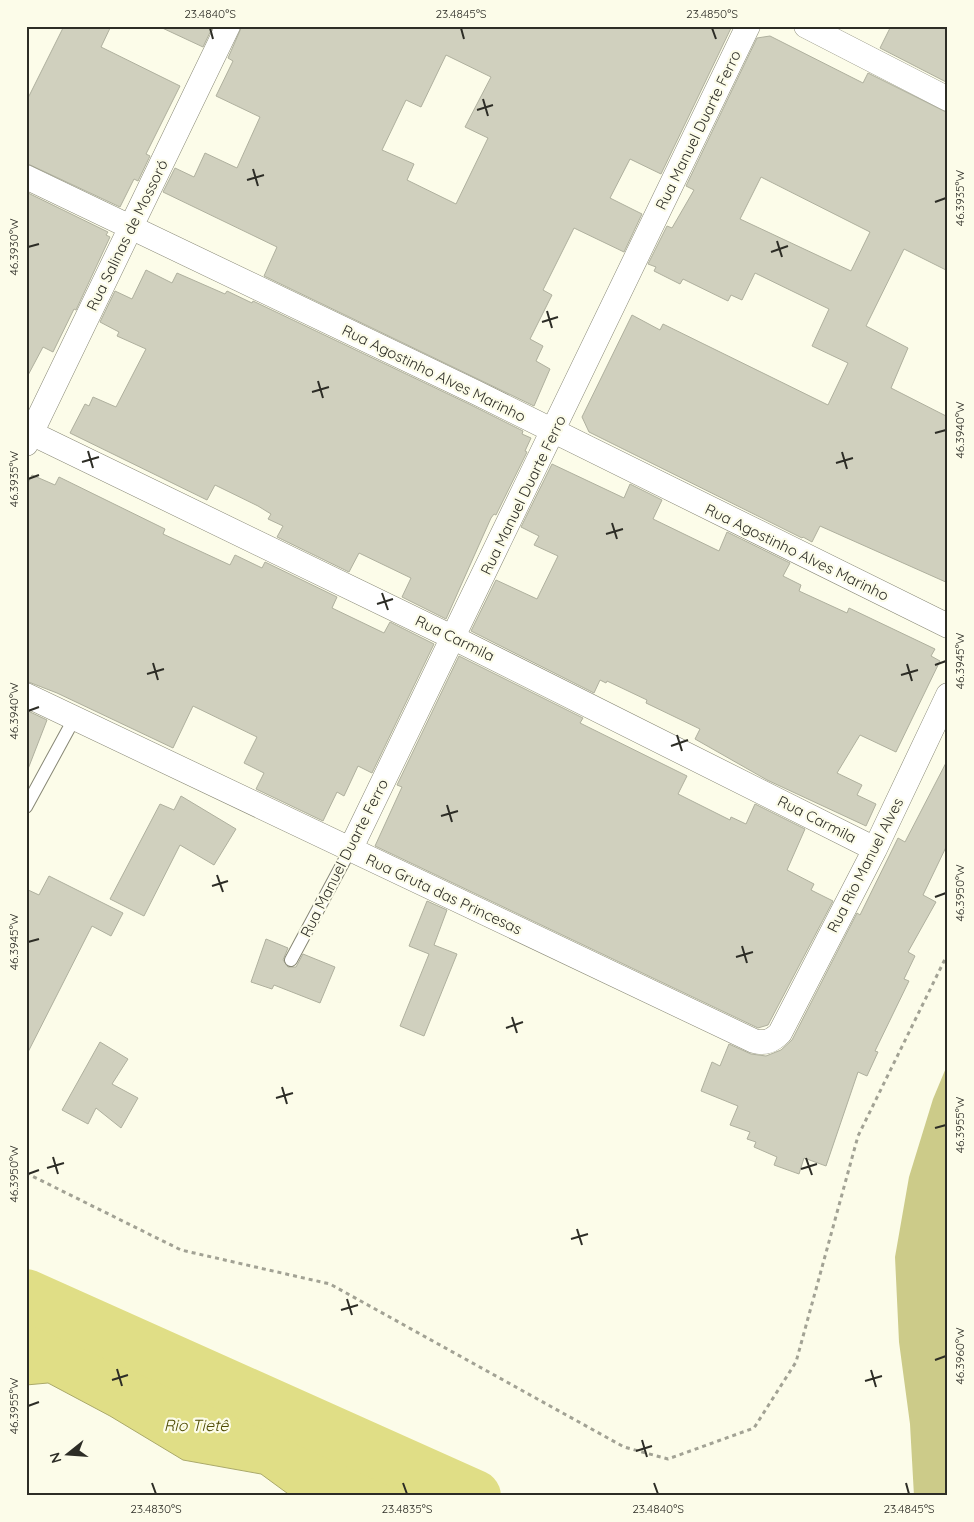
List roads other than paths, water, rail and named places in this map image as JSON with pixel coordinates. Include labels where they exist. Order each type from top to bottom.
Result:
[{"type":"street","name":"Rua Salinas de Mossoró","points":[[29,438],[228,26]]},
{"type":"street","name":"Rua Manuel Duarte Ferro","points":[[350,850],[748,26]]},
{"type":"street","points":[[806,26],[948,99]]},
{"type":"street","name":"Rua Agostinho Alves Marinho","points":[[26,177],[132,226],[553,431],[948,626]]},
{"type":"street","name":"Rua Carmila","points":[[29,438],[454,638],[875,849]]},
{"type":"street","name":"Rua Gruta das Princesas","points":[[26,695],[754,1041],[769,1041],[780,1033]]},
{"type":"street","name":"Rua Rio Manuel Alves","points":[[780,1033],[875,849],[948,695]]},
{"type":"lane","points":[[26,807],[74,719]]},
{"type":"lane","name":"Rua Manuel Duarte Ferro","points":[[291,960],[350,850]]},
{"type":"water","name":"Rio Tietê","points":[[26,1317],[183,1379],[315,1437],[458,1478],[492,1496],[291,1496],[261,1474],[183,1460],[110,1416],[48,1383],[26,1385]]},
{"type":"waterway","name":"Rio Tietê","points":[[26,1295],[475,1496]]}]
